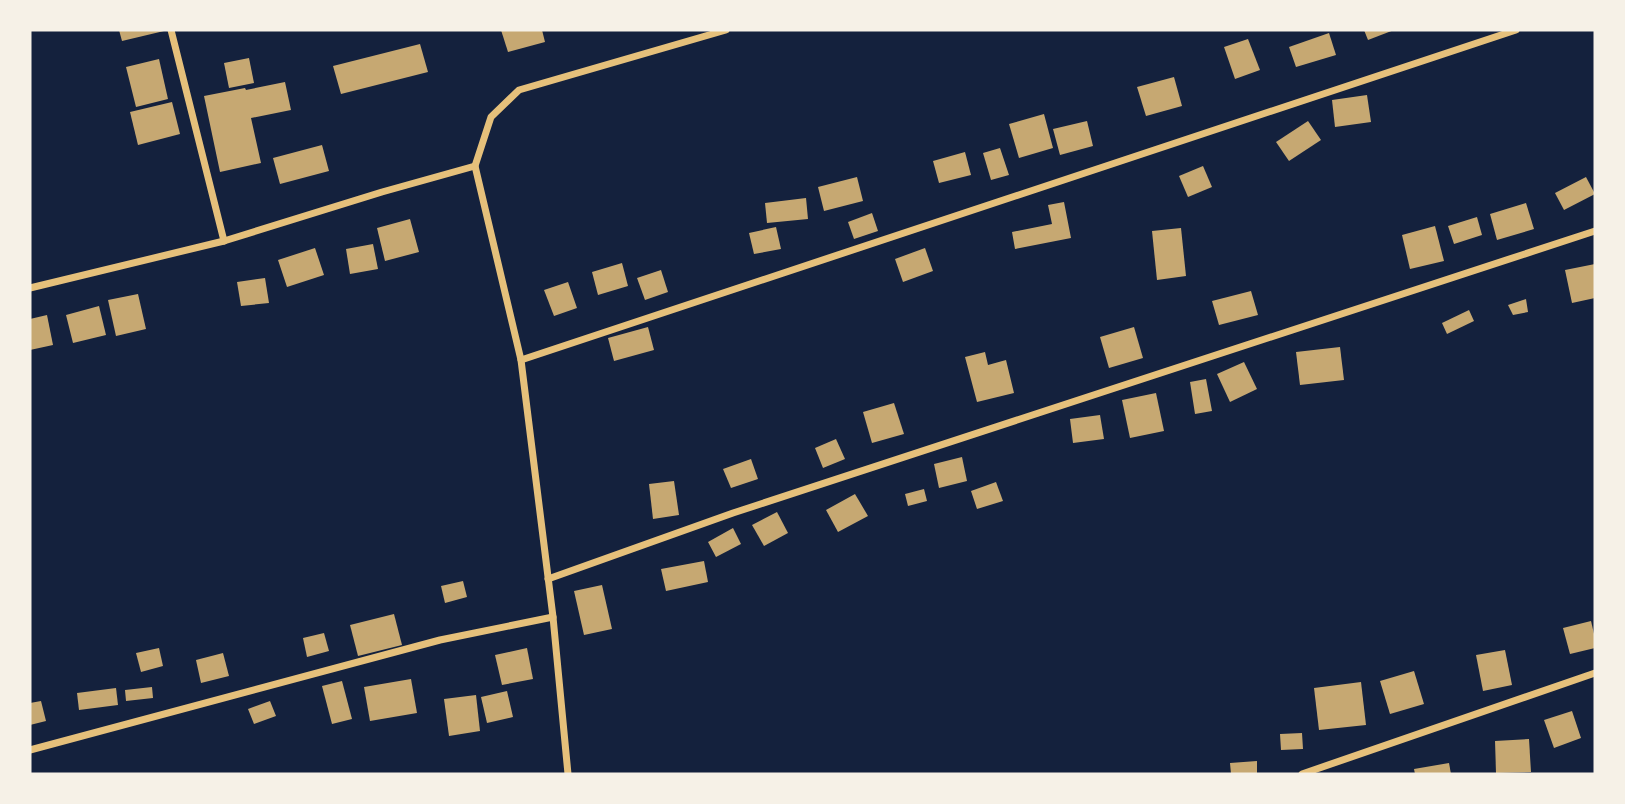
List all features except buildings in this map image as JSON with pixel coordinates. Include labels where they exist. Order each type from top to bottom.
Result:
[{"type":"street","points":[[171,30],[225,241]]},
{"type":"street","points":[[696,30],[698,39]]},
{"type":"street","points":[[568,774],[553,617],[521,360],[475,166],[491,117],[519,90],[726,30]]},
{"type":"street","points":[[521,360],[1516,30]]},
{"type":"street","points":[[30,288],[225,241],[475,166]]},
{"type":"street","points":[[548,579],[733,513],[1595,231]]},
{"type":"street","points":[[30,750],[440,639],[553,617]]},
{"type":"street","points":[[1302,774],[1595,673]]}]
